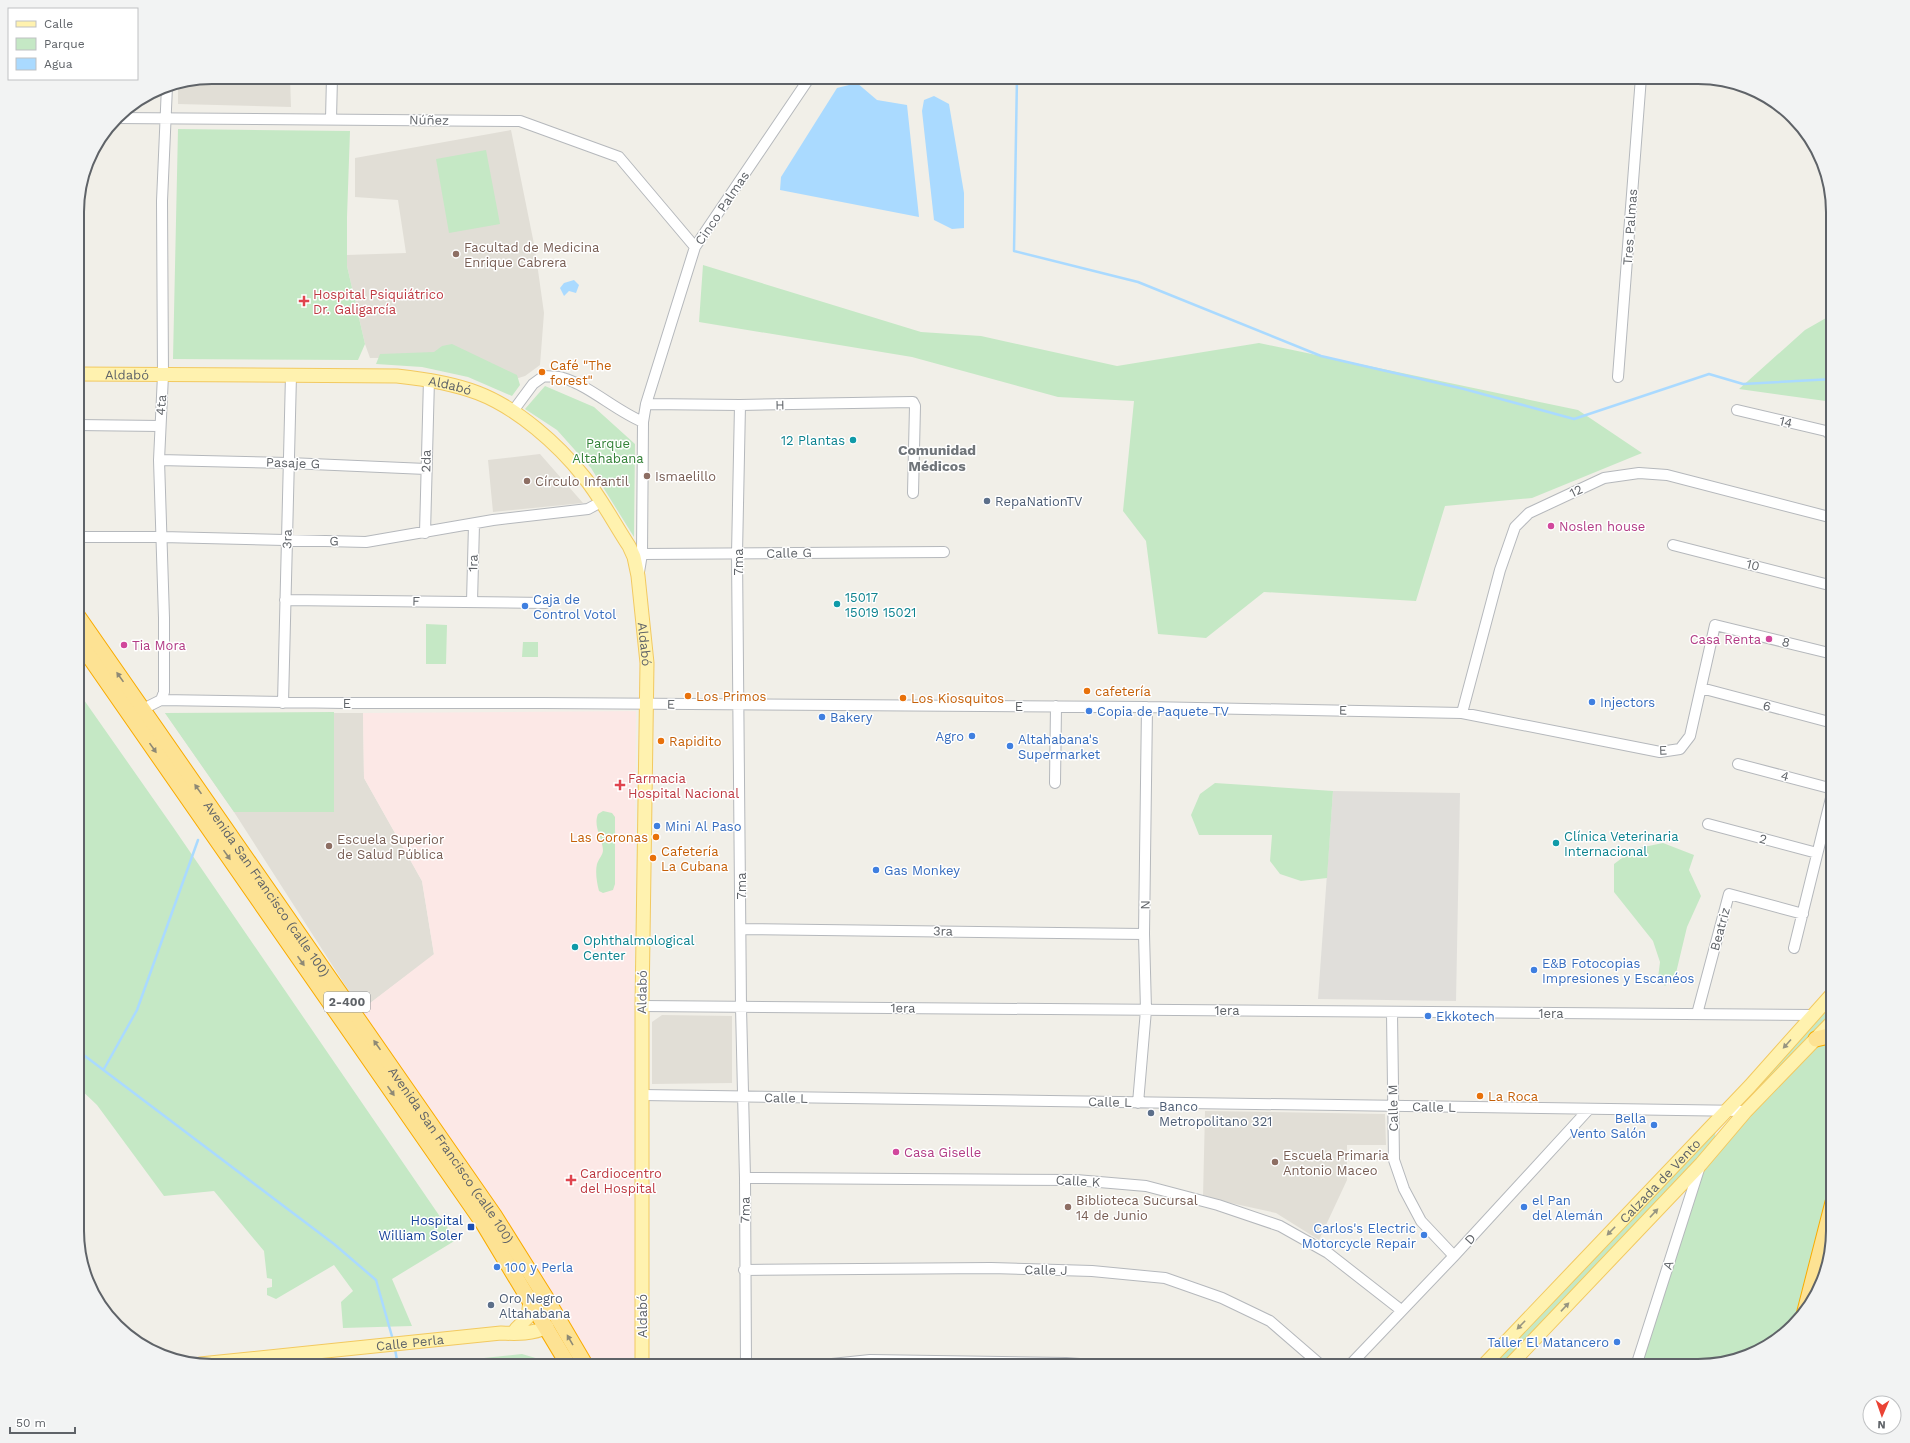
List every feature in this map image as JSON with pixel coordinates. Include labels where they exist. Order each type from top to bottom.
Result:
[{"type":"highway","name":"Avenida San Francisco (calle 100)","points":[[84,626],[137,713],[483,1223],[530,1302],[554,1325]]},
{"type":"highway","name":"Avenida San Francisco (calle 100)","points":[[84,647],[137,713],[494,1215],[554,1325]]},
{"type":"highway","points":[[1816,1039],[1826,1037]]},
{"type":"highway","points":[[1809,1294],[1826,1229]]},
{"type":"highway","name":"2-400","points":[[554,1325],[561,1351],[565,1359]]},
{"type":"highway","name":"2-400","points":[[554,1325],[581,1359]]},
{"type":"main road","name":"Aldabó","points":[[84,374],[397,376],[428,384],[478,393],[513,411],[564,452],[585,478],[638,556],[638,576],[647,663],[642,1006],[642,1359]]},
{"type":"main road","name":"Calzada de Vento","points":[[1490,1359],[1750,1086],[1826,1000]]},
{"type":"main road","name":"Calzada de Vento","points":[[1516,1359],[1701,1164],[1746,1111],[1826,1028]]},
{"type":"main road","points":[[1750,1086],[1747,1091],[1750,1095],[1755,1098],[1761,1096]]},
{"type":"main road","points":[[1715,1121],[1724,1124],[1726,1127],[1725,1136]]},
{"type":"main road","points":[[530,1302],[528,1317],[515,1331],[537,1338],[561,1351]]},
{"type":"main road","name":"Calle Perla","points":[[249,1359],[515,1331],[539,1331],[554,1325]]},
{"type":"street","points":[[331,119],[332,84]]},
{"type":"street","name":"Cinco Palmas","points":[[638,556],[643,422],[646,404],[695,247],[805,84]]},
{"type":"street","name":"Tres Palmas","points":[[1618,377],[1640,84]]},
{"type":"street","name":"4ta","points":[[162,700],[164,692],[162,537],[159,460],[163,375],[162,201],[167,93]]},
{"type":"street","name":"Núñez","points":[[125,118],[520,121],[619,157],[695,247]]},
{"type":"street","name":"3ra","points":[[283,703],[290,375]]},
{"type":"street","points":[[513,411],[533,384],[544,376],[562,378],[596,394],[628,416],[643,422]]},
{"type":"street","name":"2da","points":[[425,533],[428,384]]},
{"type":"street","name":"H","points":[[646,404],[740,406],[913,402],[915,406],[913,493]]},
{"type":"street","name":"7ma","points":[[740,406],[737,554],[740,704],[741,1007],[745,1178],[744,1270],[746,1359]]},
{"type":"street","name":"14","points":[[1737,410],[1826,431]]},
{"type":"street","points":[[84,425],[160,426]]},
{"type":"street","name":"Pasaje G","points":[[159,460],[426,468]]},
{"type":"street","name":"12","points":[[1462,713],[1503,563],[1515,527],[1530,513],[1604,478],[1639,473],[1667,475],[1826,516]]},
{"type":"street","name":"G","points":[[84,537],[162,537],[366,542],[474,524],[588,509],[601,502]]},
{"type":"street","name":"1ra","points":[[472,602],[474,524]]},
{"type":"street","name":"10","points":[[1673,545],[1826,584]]},
{"type":"street","name":"Calle G","points":[[638,556],[944,552]]},
{"type":"street","name":"F","points":[[285,600],[546,603]]},
{"type":"street","name":"E","points":[[137,713],[162,700],[283,703],[1056,706],[1462,713],[1660,752],[1680,749],[1690,736],[1715,624]]},
{"type":"street","name":"8","points":[[1715,624],[1826,652]]},
{"type":"street","name":"6","points":[[1701,688],[1826,721]]},
{"type":"street","points":[[1055,783],[1056,706]]},
{"type":"street","name":"N","points":[[1138,1103],[1146,1010],[1144,934],[1147,707]]},
{"type":"street","name":"4","points":[[1738,764],[1826,788]]},
{"type":"street","points":[[1794,948],[1826,818]]},
{"type":"street","name":"2","points":[[1708,824],[1817,853]]},
{"type":"street","name":"Beatriz","points":[[1697,1014],[1729,894],[1803,914]]},
{"type":"street","name":"3ra","points":[[741,929],[1144,934]]},
{"type":"street","name":"1era","points":[[642,1006],[1392,1013],[1812,1015]]},
{"type":"street","name":"Calle M","points":[[1392,1013],[1392,1107],[1394,1160],[1404,1189],[1421,1221],[1454,1256]]},
{"type":"street","name":"Calle L","points":[[642,1095],[743,1098],[1746,1111]]},
{"type":"street","name":"D","points":[[1356,1359],[1454,1256],[1589,1109]]},
{"type":"street","name":"A","points":[[1638,1359],[1701,1164]]},
{"type":"street","name":"Calle K","points":[[745,1178],[1062,1180],[1146,1186],[1218,1205],[1280,1226],[1328,1254],[1401,1310]]},
{"type":"street","name":"Calle J","points":[[744,1270],[991,1268],[1092,1271],[1165,1278],[1222,1298],[1270,1322],[1314,1359]]},
{"type":"shaded area","points":[[203,84],[290,84],[291,107],[178,104],[178,88],[187,86]]},
{"type":"shaded area","name":"Facultad de Medicina Enrique Cabrera","points":[[511,130],[535,249],[544,313],[540,365],[525,376],[512,380],[461,357],[370,358],[365,344],[347,266],[347,255],[406,253],[398,200],[355,197],[355,158]]},
{"type":"shaded area","name":"Círculo Infantil","points":[[540,454],[583,503],[493,512],[488,460]]},
{"type":"shaded area","points":[[636,711],[633,1131],[635,1352],[632,1359],[587,1359],[416,1090],[361,1010],[434,954],[422,881],[364,778],[363,713]]},
{"type":"shaded area","name":"Escuela Superior de Salud Pública","points":[[165,713],[363,713],[364,778],[422,881],[434,955],[361,1010],[234,812]]},
{"type":"shaded area","points":[[1333,791],[1460,793],[1456,1001],[1318,999]]},
{"type":"shaded area","points":[[662,1015],[732,1016],[732,1083],[652,1084],[652,1022]]},
{"type":"shaded area","name":"Escuela Primaria Antonio Maceo","points":[[1205,1111],[1385,1114],[1386,1145],[1347,1145],[1347,1180],[1319,1240],[1276,1213],[1203,1197]]},
{"type":"green space","points":[[178,129],[350,131],[347,266],[365,344],[358,360],[173,359]]},
{"type":"green space","points":[[486,150],[500,224],[449,233],[436,159]]},
{"type":"green space","points":[[703,265],[921,332],[981,336],[1117,366],[1259,343],[1578,410],[1642,453],[1532,498],[1445,506],[1416,601],[1264,592],[1206,638],[1158,634],[1146,541],[1123,511],[1134,401],[1058,397],[912,357],[699,322]]},
{"type":"green space","points":[[1826,318],[1826,401],[1739,389],[1805,330]]},
{"type":"green space","points":[[452,344],[517,375],[520,385],[512,396],[468,377],[422,367],[376,364],[380,354],[434,352],[442,346]]},
{"type":"green space","name":"Parque Altahabana","points":[[545,386],[594,407],[635,444],[634,537],[591,468],[557,430],[525,409]]},
{"type":"green space","points":[[426,624],[447,625],[446,664],[426,664]]},
{"type":"green space","points":[[523,642],[538,642],[538,657],[522,657]]},
{"type":"green space","points":[[84,700],[173,827],[456,1240],[392,1279],[412,1326],[343,1328],[341,1302],[353,1291],[334,1265],[276,1299],[267,1295],[267,1288],[272,1287],[272,1279],[267,1278],[264,1251],[214,1191],[164,1196],[97,1105],[84,1093]]},
{"type":"green space","points":[[334,712],[334,812],[234,812],[165,713]]},
{"type":"green space","points":[[1215,783],[1333,791],[1327,878],[1301,881],[1280,874],[1270,861],[1272,835],[1199,835],[1191,815],[1200,794]]},
{"type":"green space","points":[[603,811],[612,813],[615,817],[615,884],[613,890],[603,893],[599,891],[596,871],[597,864],[603,850],[597,827],[597,819],[598,814]]},
{"type":"green space","points":[[1663,843],[1694,855],[1689,870],[1701,896],[1687,927],[1676,973],[1665,986],[1658,978],[1660,962],[1653,941],[1614,892],[1614,864],[1634,849]]},
{"type":"green space","points":[[1826,1006],[1826,1021],[1756,1094],[1750,1093]]},
{"type":"green space","points":[[1826,1037],[1826,1212],[1799,1310],[1789,1322],[1762,1342],[1755,1346],[1723,1357],[1707,1359],[1638,1359],[1701,1164],[1816,1039]]},
{"type":"green space","points":[[1716,1127],[1715,1137],[1710,1146],[1510,1359],[1494,1359]]},
{"type":"green space","points":[[522,1354],[539,1359],[474,1359]]},
{"type":"water","points":[[858,84],[877,100],[907,105],[919,217],[780,190],[781,177],[837,88]]},
{"type":"water","points":[[934,96],[949,104],[964,193],[964,228],[952,229],[934,220],[922,111],[924,100]]},
{"type":"water","points":[[574,280],[579,285],[576,293],[569,291],[564,296],[560,288],[564,283]]},
{"type":"waterway","points":[[1017,84],[1014,251],[1138,282],[1321,356],[1464,389],[1574,419],[1709,374],[1743,384],[1826,379]]},
{"type":"waterway","points":[[104,1069],[137,1010],[198,840]]},
{"type":"waterway","points":[[84,1055],[334,1244],[376,1280],[393,1340]]},
{"type":"waterway","points":[[395,1349],[397,1359]]},
{"type":"place","name":"Facultad de Medicina Enrique Cabrera","points":[[456,254]]},
{"type":"place","name":"Hospital Psiquiátrico Dr. Galigarcía","points":[[304,301]]},
{"type":"place","name":"Café \"The forest\"","points":[[542,372]]},
{"type":"place","name":"12 Plantas","points":[[853,440]]},
{"type":"place","name":"Ismaelillo","points":[[647,476]]},
{"type":"place","name":"Círculo Infantil","points":[[527,481]]},
{"type":"place","name":"RepaNationTV","points":[[987,501]]},
{"type":"place","name":"Noslen house","points":[[1551,526]]},
{"type":"place","name":"15017 15019 15021","points":[[837,604]]},
{"type":"place","name":"Caja de Control Votol","points":[[525,606]]},
{"type":"place","name":"Casa Renta","points":[[1769,639]]},
{"type":"place","name":"Tia Mora","points":[[124,645]]},
{"type":"place","name":"cafetería","points":[[1087,691]]},
{"type":"place","name":"Los Primos","points":[[688,696]]},
{"type":"place","name":"Los Kiosquitos","points":[[903,698]]},
{"type":"place","name":"Injectors","points":[[1592,702]]},
{"type":"place","name":"Copia de Paquete TV","points":[[1089,711]]},
{"type":"place","name":"Bakery","points":[[822,717]]},
{"type":"place","name":"Agro","points":[[972,736]]},
{"type":"place","name":"Rapidito","points":[[661,741]]},
{"type":"place","name":"Altahabana's Supermarket","points":[[1010,746]]},
{"type":"place","name":"Farmacia Hospital Nacional","points":[[620,785]]},
{"type":"place","name":"Mini Al Paso","points":[[657,826]]},
{"type":"place","name":"Las Coronas","points":[[656,837]]},
{"type":"place","name":"Clínica Veterinaria Internacional","points":[[1556,843]]},
{"type":"place","name":"Escuela Superior de Salud Pública","points":[[329,846]]},
{"type":"place","name":"Cafetería La Cubana","points":[[653,858]]},
{"type":"place","name":"Gas Monkey","points":[[876,870]]},
{"type":"place","name":"Ophthalmological Center","points":[[575,947]]},
{"type":"place","name":"E&B Fotocopias Impresiones y Escanéos","points":[[1534,970]]},
{"type":"place","name":"Ekkotech","points":[[1428,1016]]},
{"type":"place","name":"La Roca","points":[[1480,1096]]},
{"type":"place","name":"Banco Metropolitano 321","points":[[1151,1113]]},
{"type":"place","name":"Bella Vento Salón","points":[[1654,1125]]},
{"type":"place","name":"Casa Giselle","points":[[896,1152]]},
{"type":"place","name":"Escuela Primaria Antonio Maceo","points":[[1275,1162]]},
{"type":"place","name":"Cardiocentro del Hospital","points":[[571,1180]]},
{"type":"place","name":"Biblioteca Sucursal 14 de Junio","points":[[1068,1207]]},
{"type":"place","name":"el Pan del Alemán","points":[[1524,1207]]},
{"type":"place","name":"Hospital William Soler","points":[[471,1227]]},
{"type":"place","name":"Carlos's Electric Motorcycle Repair","points":[[1424,1235]]},
{"type":"place","name":"100 y Perla","points":[[497,1267]]},
{"type":"place","name":"Oro Negro Altahabana","points":[[491,1305]]},
{"type":"place","name":"Taller El Matancero","points":[[1617,1342]]},
{"type":"district","name":"Comunidad Médicos","points":[[937,458]]}]
